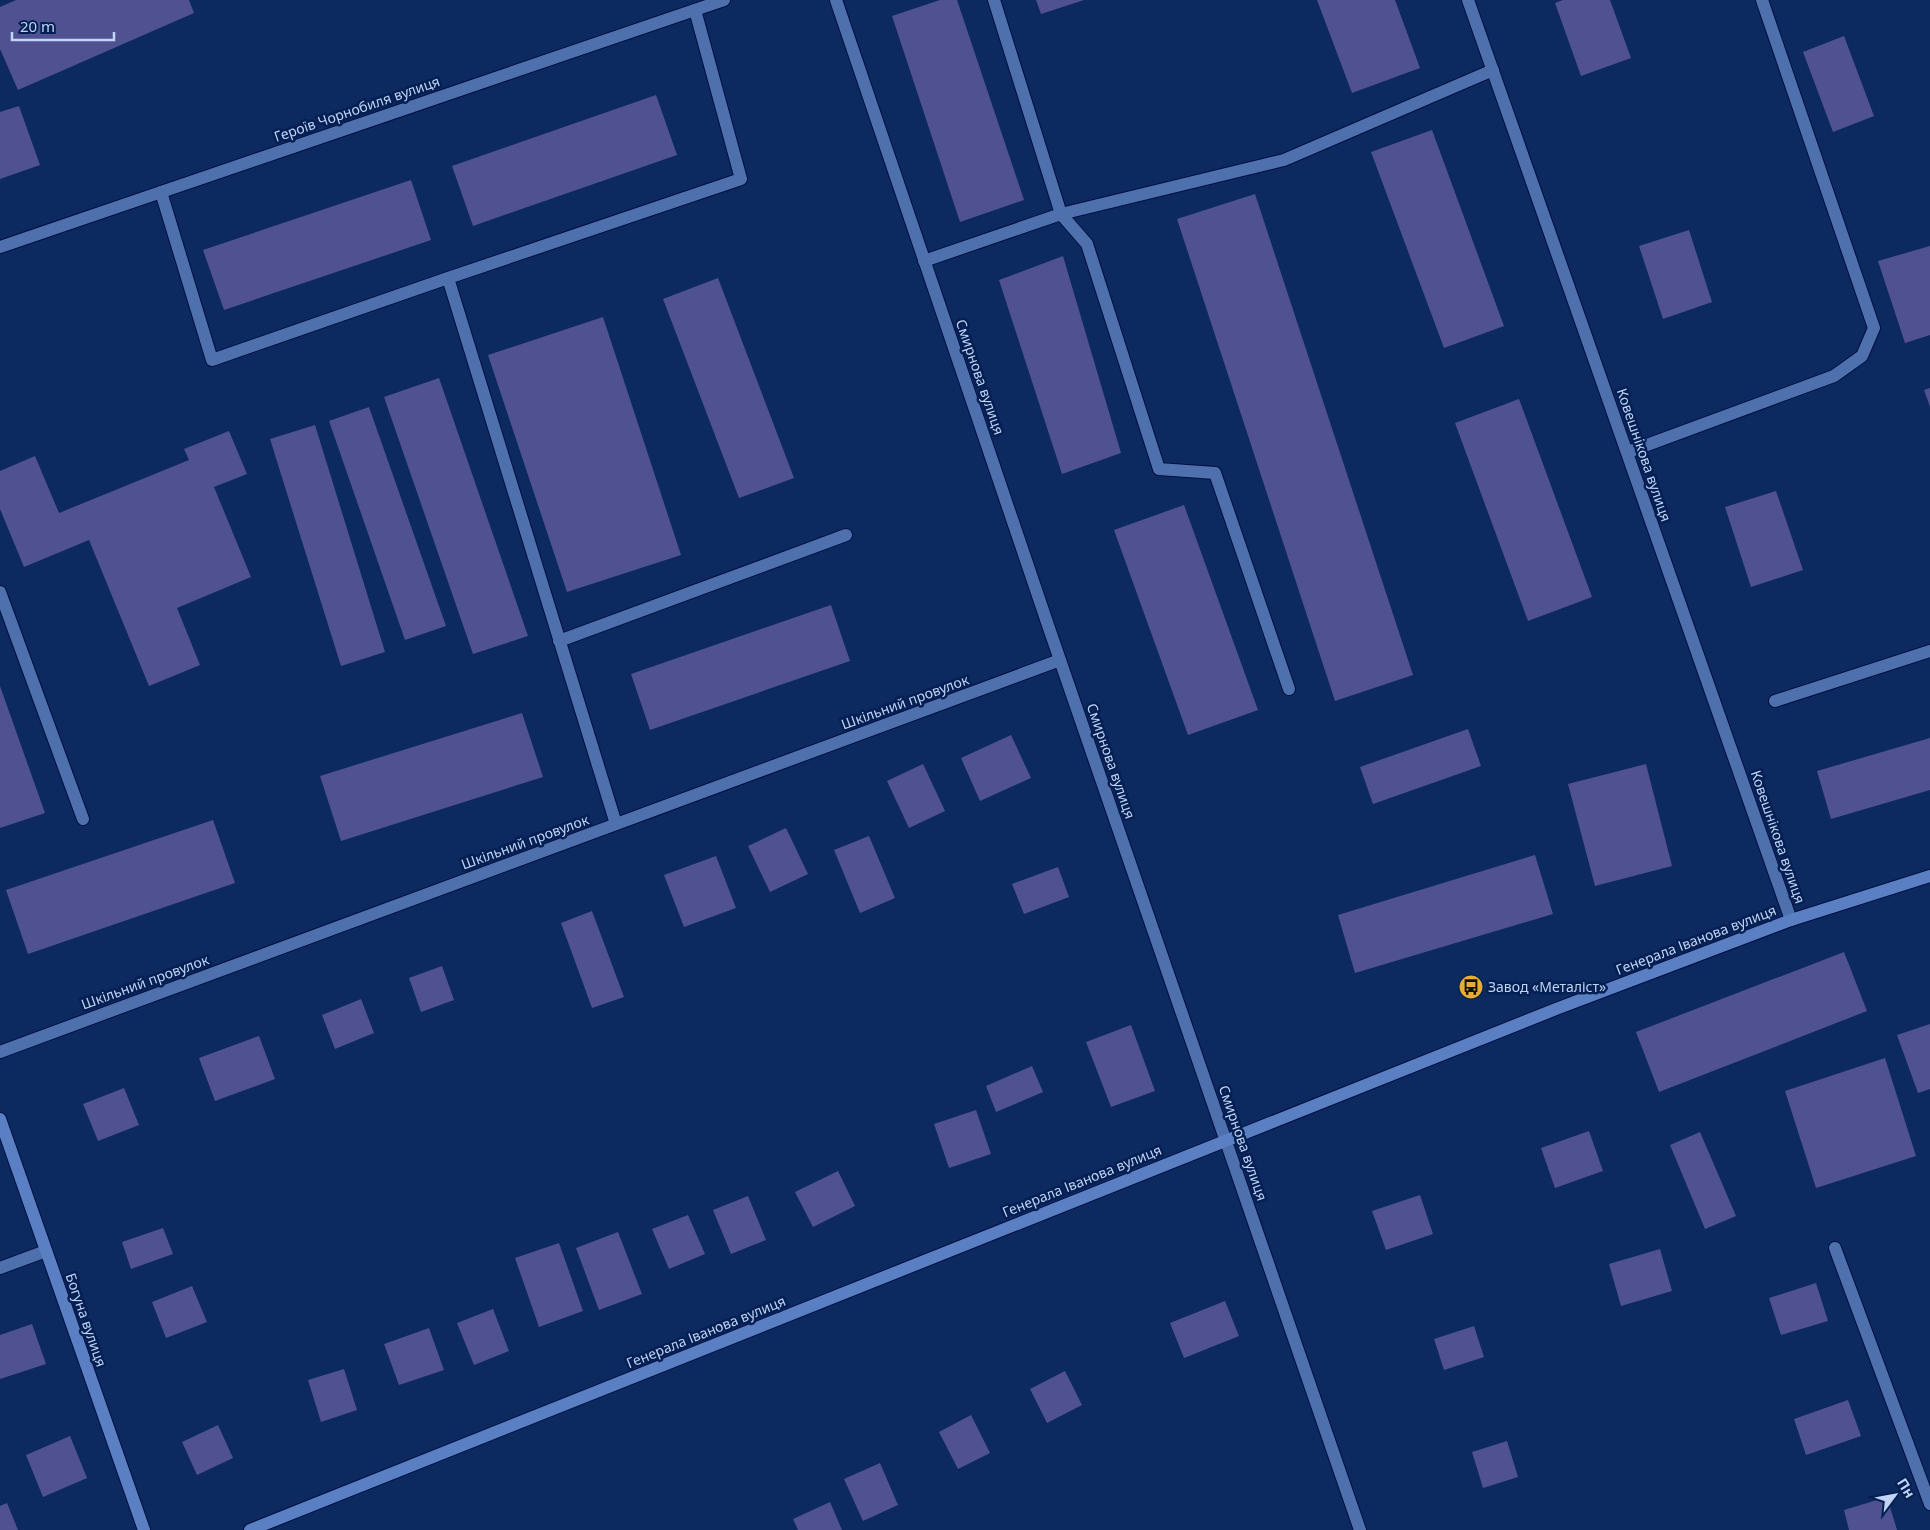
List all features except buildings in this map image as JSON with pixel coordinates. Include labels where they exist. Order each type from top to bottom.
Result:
[{"type":"street","name":"Героїв Чорнобиля вулиця","points":[[0,247],[724,0]]},
{"type":"street","name":"Смирнова вулиця","points":[[836,0],[1060,660],[1360,1530]]},
{"type":"street","points":[[994,0],[1061,214],[1087,244],[1160,469],[1215,473],[1288,689]]},
{"type":"street","name":"Ковешнікова вулиця","points":[[1468,0],[1791,920]]},
{"type":"street","points":[[1628,452],[1834,376],[1862,356],[1874,328],[1762,0]]},
{"type":"street","points":[[161,192],[212,360],[741,179],[695,10]]},
{"type":"street","points":[[924,261],[1061,214],[1284,160],[1493,70]]},
{"type":"street","points":[[448,278],[616,824]]},
{"type":"street","points":[[559,641],[846,535]]},
{"type":"street","points":[[0,592],[83,819]]},
{"type":"street","points":[[1775,701],[1930,651]]},
{"type":"street","name":"Шкільний провулок","points":[[0,1052],[1060,660]]},
{"type":"street","name":"Генерала Іванова вулиця","points":[[250,1530],[1556,1008],[1791,920],[1930,876]]},
{"type":"street","name":"Богуна вулиця","points":[[0,1119],[144,1530]]},
{"type":"street","points":[[1835,1248],[1930,1504]]},
{"type":"street","points":[[0,1268],[46,1252]]},
{"type":"place","name":"Завод «Металіст»","points":[[1471,987]]}]
